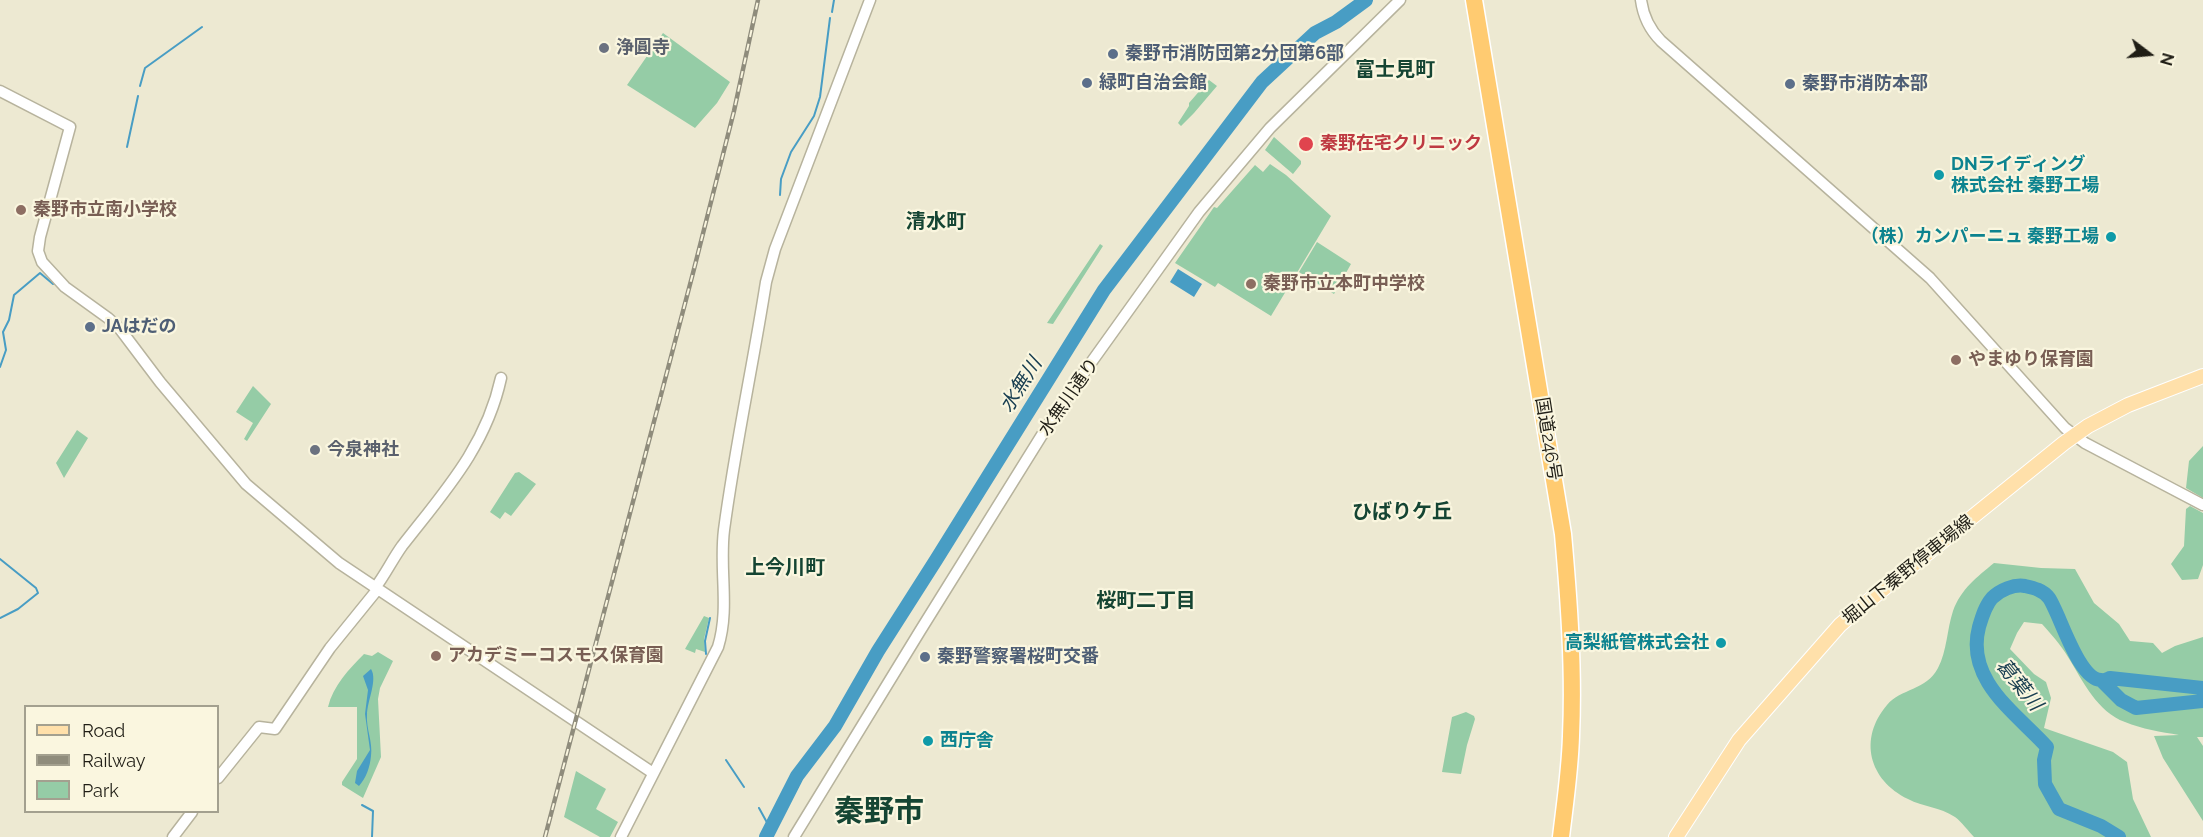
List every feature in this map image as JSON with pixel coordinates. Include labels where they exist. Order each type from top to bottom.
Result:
[{"type":"highway","name":"国道246号","points":[[1474,0],[1564,543],[1572,692],[1570,748],[1561,837]]},
{"type":"main road","name":"堀山下秦野停車場線","points":[[1676,837],[1739,740],[1840,625],[2064,442],[2088,426],[2128,405],[2203,376]]},
{"type":"street","points":[[621,837],[721,638],[725,610],[724,530],[766,282],[775,249],[870,0]]},
{"type":"street","name":"水無川通り","points":[[794,837],[1060,406],[1199,212],[1270,128],[1400,0]]},
{"type":"street","points":[[1641,0],[1645,15],[1660,41],[1697,76],[1930,278],[2065,428],[2075,436],[2203,506]]},
{"type":"street","points":[[0,91],[70,128],[40,237],[38,251],[42,262],[65,287],[108,318],[120,330],[160,382],[246,484],[339,563],[653,773]]},
{"type":"street","points":[[219,777],[258,727],[275,729],[330,648],[376,589],[397,554],[467,461],[485,427],[501,378]]},
{"type":"street","points":[[173,837],[191,813]]},
{"type":"green space","points":[[663,33],[730,82],[717,103],[695,128],[627,85]]},
{"type":"green space","points":[[1209,80],[1217,86],[1181,126],[1178,123],[1189,103]]},
{"type":"green space","points":[[1274,137],[1301,161],[1293,174],[1265,150]]},
{"type":"green space","points":[[1270,164],[1286,175],[1331,216],[1271,316],[1218,283],[1215,287],[1175,263],[1214,207],[1217,208],[1255,165],[1263,172]]},
{"type":"green space","points":[[1317,242],[1351,264],[1334,294],[1299,272]]},
{"type":"green space","points":[[1100,244],[1103,246],[1053,324],[1047,323]]},
{"type":"green space","points":[[253,386],[271,404],[247,441],[244,439],[253,423],[236,412]]},
{"type":"green space","points":[[77,430],[88,438],[64,478],[56,463]]},
{"type":"green space","points":[[2203,446],[2203,498],[2186,488],[2189,461]]},
{"type":"green space","points":[[519,472],[536,484],[511,516],[505,512],[500,519],[490,512],[515,473]]},
{"type":"green space","points":[[2190,506],[2203,513],[2203,565],[2198,579],[2182,580],[2171,564],[2184,546],[2186,509]]},
{"type":"green space","points":[[1994,563],[2075,569],[2094,603],[2119,624],[2130,641],[2153,643],[2162,653],[2203,637],[2203,737],[2197,737],[2203,746],[2203,821],[2163,758],[2154,736],[2179,735],[2131,724],[2106,711],[2092,695],[2062,648],[2042,624],[2024,622],[2010,649],[2034,674],[2046,682],[2051,698],[2044,728],[2113,752],[2127,762],[2133,799],[2151,837],[1974,837],[1955,817],[1908,799],[1884,781],[1872,758],[1873,731],[1878,718],[1893,699],[1927,681],[1933,675],[1943,654],[1956,603],[1970,584]]},
{"type":"green space","points":[[704,616],[709,618],[704,639],[705,652],[696,649],[695,653],[685,649]]},
{"type":"green space","points":[[378,652],[393,661],[380,688],[378,699],[381,757],[363,798],[342,785],[357,759],[357,707],[328,707],[342,678],[364,654],[372,656]]},
{"type":"green space","points":[[1466,712],[1475,719],[1461,774],[1442,772],[1452,717]]},
{"type":"green space","points":[[576,771],[606,789],[596,809],[618,822],[610,837],[600,837],[564,817]]},
{"type":"water","points":[[1178,269],[1202,284],[1194,297],[1170,282]]},
{"type":"water","points":[[371,669],[373,685],[367,709],[367,720],[371,756],[367,772],[359,786],[355,783],[357,771],[370,750],[365,714],[368,690],[363,676]]},
{"type":"waterway","points":[[832,12],[834,0]]},
{"type":"waterway","name":"水無川","points":[[766,837],[797,776],[835,726],[878,651],[1104,290],[1262,82],[1315,33],[1336,22],[1366,0]]},
{"type":"waterway","points":[[780,195],[781,179],[791,152],[814,116],[820,97],[830,18]]},
{"type":"waterway","points":[[140,86],[145,68],[202,27]]},
{"type":"waterway","points":[[127,147],[138,96]]},
{"type":"waterway","points":[[0,367],[6,350],[3,332],[9,320],[14,295],[40,273],[53,284]]},
{"type":"waterway","points":[[0,559],[36,588],[38,593],[18,609],[0,618]]},
{"type":"waterway","name":"葛葉川","points":[[2119,837],[2101,826],[2059,809],[2045,784],[2044,760],[2047,747],[1996,694],[1979,663],[1977,646],[1979,627],[1987,604],[1995,595],[2012,587],[2025,586],[2038,590],[2049,598],[2077,658],[2093,677],[2102,680],[2110,678],[2203,688]]},
{"type":"waterway","points":[[706,654],[705,641],[710,618]]},
{"type":"waterway","points":[[2101,680],[2121,700],[2136,708],[2203,701]]},
{"type":"waterway","points":[[726,760],[744,787]]},
{"type":"waterway","points":[[362,805],[373,811],[372,837]]},
{"type":"waterway","points":[[759,808],[770,828]]},
{"type":"railway","points":[[545,837],[693,273],[734,111],[758,0]]},
{"type":"place","name":"浄圓寺","points":[[604,48]]},
{"type":"place","name":"秦野市消防団第2分団第6部","points":[[1113,54]]},
{"type":"place","name":"緑町自治会館","points":[[1087,83]]},
{"type":"place","name":"秦野市消防本部","points":[[1790,84]]},
{"type":"place","name":"秦野在宅クリニック","points":[[1306,144]]},
{"type":"place","name":"DNライディング 株式会社 秦野工場","points":[[1939,175]]},
{"type":"place","name":"秦野市立南小学校","points":[[21,210]]},
{"type":"place","name":"（株）カンパーニュ 秦野工場","points":[[2111,237]]},
{"type":"place","name":"秦野市立本町中学校","points":[[1251,284]]},
{"type":"place","name":"JAはだの","points":[[90,327]]},
{"type":"place","name":"やまゆり保育園","points":[[1956,360]]},
{"type":"place","name":"今泉神社","points":[[315,450]]},
{"type":"place","name":"高梨紙管株式会社","points":[[1721,643]]},
{"type":"place","name":"アカデミーコスモス保育園","points":[[436,656]]},
{"type":"place","name":"秦野警察署桜町交番","points":[[925,657]]},
{"type":"place","name":"西庁舎","points":[[928,741]]},
{"type":"district","name":"富士見町","points":[[1395,70]]},
{"type":"district","name":"清水町","points":[[936,222]]},
{"type":"district","name":"ひばりケ丘","points":[[1402,512]]},
{"type":"district","name":"上今川町","points":[[785,568]]},
{"type":"district","name":"桜町二丁目","points":[[1146,601]]},
{"type":"district","name":"秦野市","points":[[879,812]]}]
